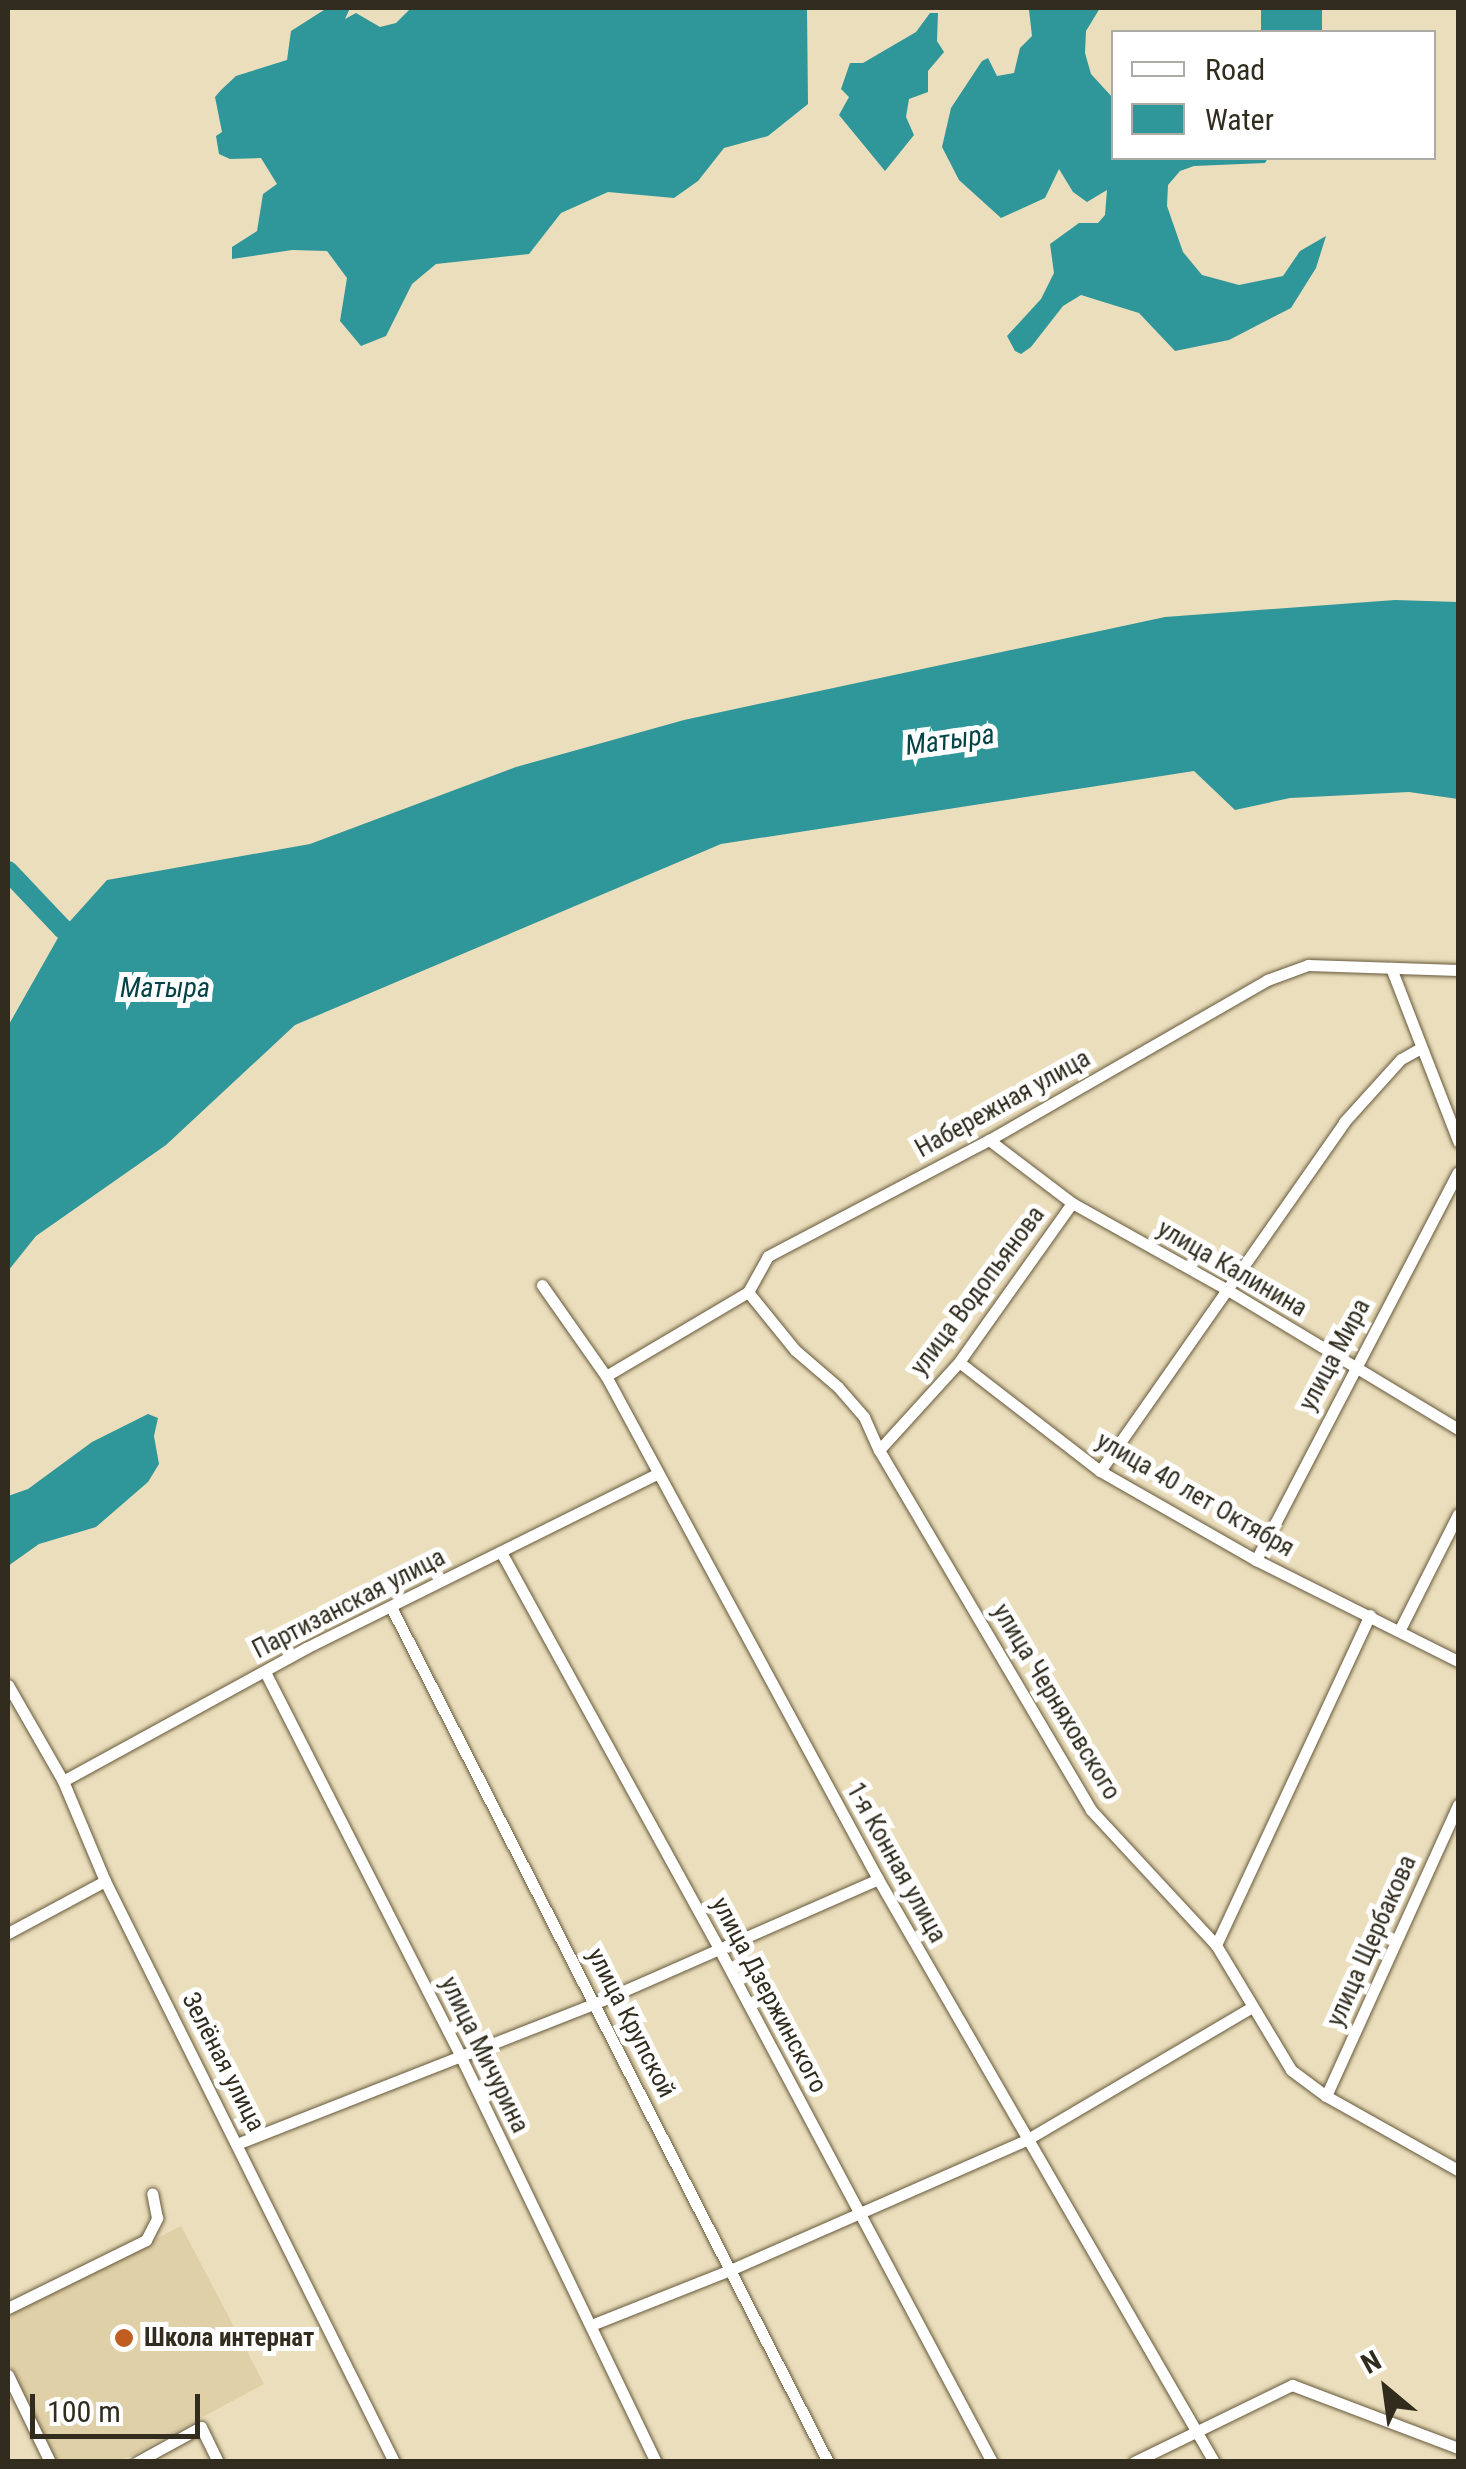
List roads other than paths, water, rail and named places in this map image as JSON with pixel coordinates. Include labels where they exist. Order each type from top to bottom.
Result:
[{"type":"street","name":"Набережная улица","points":[[606,1376],[748,1292],[768,1256],[989,1140],[1267,980],[1308,965],[1458,970]]},
{"type":"street","points":[[1391,968],[1458,1141]]},
{"type":"street","points":[[1100,1471],[1344,1122],[1401,1060],[1421,1048]]},
{"type":"street","name":"улица Калинина","points":[[989,1140],[1072,1203],[1226,1289],[1458,1429]]},
{"type":"street","name":"улица Мира","points":[[1256,1560],[1353,1366],[1458,1172]]},
{"type":"street","name":"улица Водопьянова","points":[[879,1450],[959,1362],[1072,1203]]},
{"type":"street","name":"1-я Конная улица","points":[[542,1285],[606,1376],[878,1879],[1214,2462]]},
{"type":"street","name":"улица Черняховского","points":[[748,1292],[795,1350],[838,1387],[864,1417],[879,1450],[1091,1810],[1216,1945],[1290,2070],[1326,2096],[1458,2170]]},
{"type":"street","name":"улица 40 лет Октября","points":[[959,1362],[1100,1471],[1256,1560],[1400,1629],[1458,1662]]},
{"type":"street","name":"Партизанская улица","points":[[63,1781],[265,1672],[658,1473]]},
{"type":"street","points":[[1400,1629],[1458,1514]]},
{"type":"street","name":"улица Дзержинского","points":[[501,1552],[719,1949],[992,2462]]},
{"type":"street","name":"улица Крупской","points":[[391,1607],[828,2462]]},
{"type":"street","points":[[1216,1945],[1370,1615]]},
{"type":"street","name":"улица Мичурина","points":[[265,1672],[460,2055],[656,2462]]},
{"type":"street","name":"Зелёная улица","points":[[8,1685],[63,1781],[105,1880],[239,2143],[394,2462]]},
{"type":"street","name":"улица Щербакова","points":[[1326,2096],[1458,1805]]},
{"type":"street","points":[[239,2143],[596,2003],[878,1879]]},
{"type":"street","points":[[8,1932],[105,1880]]},
{"type":"street","points":[[590,2324],[730,2270],[1028,2139],[1250,2008]]},
{"type":"street","points":[[8,2308],[146,2240],[157,2218],[152,2193]]},
{"type":"street","points":[[8,2375],[50,2462]]},
{"type":"street","points":[[1134,2462],[1292,2385],[1458,2448]]},
{"type":"street","points":[[137,2462],[201,2428],[218,2462]]},
{"type":"water","points":[[327,8],[350,8],[345,19],[356,13],[380,27],[396,23],[411,8],[807,8],[808,104],[768,136],[724,148],[698,181],[674,198],[608,192],[561,213],[529,254],[436,264],[412,284],[386,336],[361,346],[340,321],[347,278],[327,251],[292,250],[232,259],[232,247],[257,231],[263,194],[277,184],[261,158],[230,159],[219,154],[216,136],[222,132],[215,97],[221,90],[236,76],[287,60],[291,31]]},
{"type":"water","points":[[1100,8],[1086,31],[1085,53],[1091,74],[1111,96],[1111,160],[1267,160],[1194,166],[1180,171],[1168,185],[1167,206],[1183,252],[1202,275],[1239,285],[1283,276],[1300,251],[1326,236],[1316,268],[1291,308],[1229,340],[1175,351],[1139,313],[1081,295],[1063,306],[1031,347],[1021,354],[1015,351],[1007,336],[1041,299],[1054,273],[1050,244],[1079,223],[1098,223],[1105,215],[1107,190],[1087,202],[1073,192],[1059,169],[1045,198],[1001,218],[959,180],[942,147],[951,108],[982,61],[988,58],[997,76],[1014,73],[1020,48],[1032,36],[1029,10]]},
{"type":"water","points":[[1261,8],[1322,8],[1322,30],[1261,30]]},
{"type":"water","points":[[930,13],[938,13],[937,41],[944,52],[928,71],[928,92],[909,99],[906,117],[914,135],[885,171],[839,115],[849,97],[841,89],[850,63],[863,63],[916,32]]},
{"type":"water","name":"Матыра","points":[[1395,600],[1458,602],[1458,799],[1409,792],[1290,798],[1235,810],[1194,771],[721,844],[295,1025],[166,1145],[36,1236],[8,1271],[8,1026],[63,929],[107,880],[310,844],[516,767],[684,720],[1165,617]]},
{"type":"water","points":[[148,1414],[158,1418],[154,1436],[159,1464],[148,1482],[96,1527],[39,1544],[8,1566],[8,1496],[28,1489],[92,1442]]},
{"type":"waterway","points":[[8,871],[63,929],[87,943]]},
{"type":"place","name":"Школа интернат","points":[[124,2338]]}]
